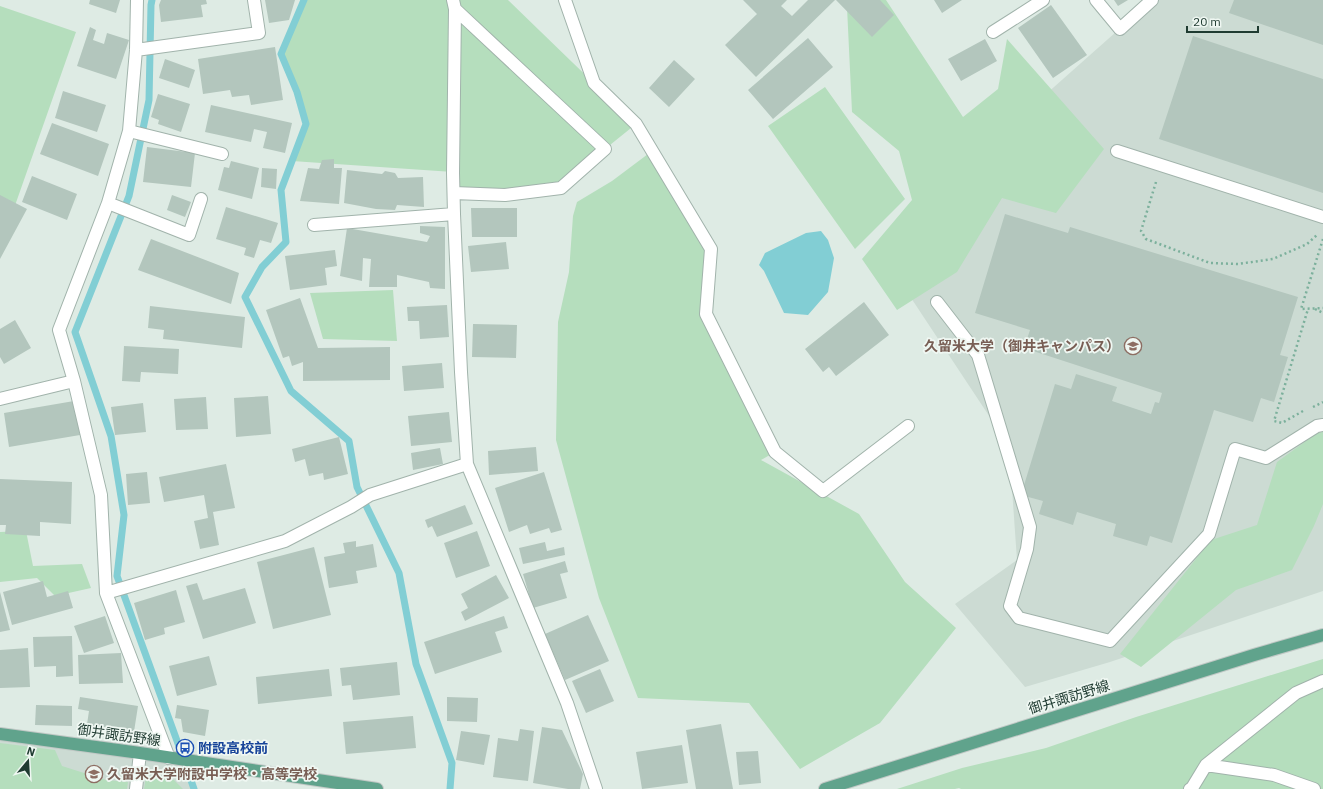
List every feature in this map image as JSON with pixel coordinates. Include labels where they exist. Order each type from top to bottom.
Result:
[{"type":"main road","name":"御井諏訪野線","points":[[825,789],[1231,662],[1323,635]]},
{"type":"main road","name":"御井諏訪野線","points":[[0,734],[140,753],[377,789]]},
{"type":"street","points":[[137,0],[136,50],[130,131],[108,203],[59,330],[74,381],[101,495],[106,593],[169,758]]},
{"type":"street","points":[[136,50],[259,33],[254,0]]},
{"type":"street","points":[[566,0],[594,83],[636,124],[711,249],[706,314],[775,452],[823,491],[908,426]]},
{"type":"street","points":[[993,32],[1043,0]]},
{"type":"street","points":[[1096,0],[1120,28],[1152,0]]},
{"type":"street","points":[[454,5],[605,149],[561,188],[505,195],[454,193]]},
{"type":"street","points":[[454,5],[454,214],[468,464],[568,703],[596,789]]},
{"type":"street","points":[[130,131],[222,154]]},
{"type":"street","points":[[1117,151],[1323,217]]},
{"type":"street","points":[[108,203],[189,235],[201,199]]},
{"type":"street","points":[[314,225],[454,214]]},
{"type":"street","points":[[937,302],[978,355],[1030,527],[1027,549],[1010,606],[1019,618],[1110,641],[1209,534],[1235,449],[1266,458],[1317,426],[1323,425]]},
{"type":"street","points":[[0,399],[74,381]]},
{"type":"street","points":[[106,593],[285,541],[351,507],[370,495],[468,464]]},
{"type":"street","points":[[1190,789],[1206,765],[1296,693],[1323,681]]},
{"type":"street","points":[[136,789],[140,753]]},
{"type":"street","points":[[1206,765],[1274,775],[1314,789]]},
{"type":"path","points":[[1161,165],[1141,231],[1146,239],[1210,262],[1238,264],[1273,259],[1307,244],[1318,234],[1323,238],[1301,309],[1323,308]]},
{"type":"path","points":[[1315,308],[1323,313]]},
{"type":"path","points":[[1305,410],[1282,423],[1274,421],[1308,309]]},
{"type":"path","points":[[1311,408],[1323,402]]},
{"type":"shaded area","name":"久留米大学（御井キャンパス）","points":[[1152,0],[1323,0],[1323,591],[1110,662],[1025,687],[955,604],[1017,560],[1009,446],[876,245]]},
{"type":"shaded area","name":"久留米大学附設中学校・高等学校","points":[[0,734],[184,760],[194,789],[0,789]]},
{"type":"green space","points":[[304,0],[508,0],[636,124],[561,188],[454,193],[453,172],[292,161],[306,124],[297,92],[281,54]]},
{"type":"green space","points":[[843,0],[886,0],[963,117],[998,89],[1007,39],[1104,149],[1056,213],[1002,198],[957,272],[897,310],[862,259],[912,200],[899,151],[852,112],[847,7]]},
{"type":"green space","points":[[0,6],[76,32],[12,214],[0,208]]},
{"type":"green space","points":[[825,87],[905,199],[855,249],[768,126]]},
{"type":"green space","points":[[652,151],[711,249],[706,314],[775,452],[761,460],[859,514],[905,582],[956,628],[880,723],[800,769],[749,703],[638,698],[599,598],[556,440],[558,322],[569,272],[573,216],[577,202],[612,181]]},
{"type":"green space","points":[[393,290],[397,341],[323,339],[310,293]]},
{"type":"green space","points":[[1323,432],[1323,504],[1314,526],[1292,570],[1236,590],[1141,667],[1120,654],[1211,540],[1257,525],[1277,462],[1317,433]]},
{"type":"green space","points":[[26,531],[33,566],[82,564],[91,588],[55,596],[37,578],[0,582],[0,532]]},
{"type":"green space","points":[[1323,659],[1323,789],[897,789],[962,768],[1046,748],[1136,717]]},
{"type":"green space","points":[[0,743],[55,750],[62,766],[106,780],[128,782],[127,789],[0,789]]},
{"type":"green space","points":[[146,777],[174,780],[183,789],[144,789]]},
{"type":"water","points":[[821,231],[828,240],[834,258],[828,292],[808,315],[784,313],[764,271],[759,265],[765,253],[806,233]]},
{"type":"building","points":[[90,0],[120,0],[116,13],[89,4]]},
{"type":"building","points":[[161,0],[206,0],[207,4],[201,5],[203,17],[161,22],[159,5]]},
{"type":"building","points":[[265,0],[295,0],[289,20],[269,23]]},
{"type":"building","points":[[743,0],[787,0],[781,6],[792,16],[808,0],[835,0],[756,77],[725,45],[757,14]]},
{"type":"building","points":[[836,0],[880,0],[894,15],[872,37]]},
{"type":"building","points":[[934,0],[962,0],[942,13]]},
{"type":"building","points":[[1114,0],[1128,0],[1118,6]]},
{"type":"building","points":[[1234,0],[1323,0],[1323,45],[1229,13]]},
{"type":"building","points":[[1051,5],[1087,55],[1053,78],[1018,28]]},
{"type":"building","points":[[90,27],[96,30],[93,40],[104,44],[107,33],[129,40],[116,79],[77,66]]},
{"type":"building","points":[[1193,36],[1323,79],[1323,193],[1159,139]]},
{"type":"building","points":[[808,38],[833,67],[773,119],[748,90]]},
{"type":"building","points":[[985,39],[997,61],[961,81],[948,59]]},
{"type":"building","points":[[275,47],[283,100],[251,105],[249,95],[232,97],[230,90],[203,94],[198,59]]},
{"type":"building","points":[[165,59],[195,70],[189,88],[159,78]]},
{"type":"building","points":[[674,60],[695,79],[669,107],[649,88]]},
{"type":"building","points":[[63,91],[106,105],[97,132],[55,118]]},
{"type":"building","points":[[158,94],[190,104],[181,132],[158,124],[159,120],[151,117]]},
{"type":"building","points":[[211,105],[292,123],[285,153],[263,148],[267,132],[254,129],[251,142],[205,132]]},
{"type":"building","points":[[52,123],[109,144],[98,176],[40,154]]},
{"type":"building","points":[[147,147],[195,153],[191,187],[143,182]]},
{"type":"building","points":[[334,159],[334,168],[342,168],[339,204],[300,201],[308,168],[319,169],[322,160]]},
{"type":"building","points":[[231,161],[259,168],[252,199],[218,190],[224,167],[229,168]]},
{"type":"building","points":[[262,168],[277,169],[276,189],[261,187]]},
{"type":"building","points":[[347,170],[382,174],[385,171],[395,173],[398,178],[423,177],[424,207],[397,205],[395,210],[376,209],[344,203]]},
{"type":"building","points":[[32,176],[77,194],[67,220],[22,202]]},
{"type":"building","points":[[0,195],[27,209],[0,259]]},
{"type":"building","points":[[172,195],[191,202],[185,217],[167,210]]},
{"type":"building","points":[[226,207],[278,223],[271,243],[260,240],[254,258],[244,255],[246,248],[216,239]]},
{"type":"building","points":[[471,208],[517,208],[517,237],[472,237]]},
{"type":"building","points":[[1005,214],[1068,233],[1070,227],[1298,297],[1280,355],[1288,357],[1274,402],[1261,398],[1253,422],[1214,410],[1172,543],[1150,536],[1147,546],[1113,536],[1116,524],[1077,512],[1073,525],[1039,514],[1043,501],[1021,495],[1055,384],[1071,389],[1076,374],[1117,387],[1112,401],[1151,414],[1155,402],[1159,403],[1162,393],[1024,348],[1030,330],[975,313]]},
{"type":"building","points":[[420,226],[445,227],[445,289],[430,288],[429,282],[397,275],[397,287],[369,287],[371,259],[363,258],[362,281],[340,276],[347,228],[427,242],[430,236],[420,233]]},
{"type":"building","points":[[151,239],[239,273],[231,304],[138,270]]},
{"type":"building","points":[[506,242],[509,269],[471,272],[468,246]]},
{"type":"building","points":[[335,250],[337,266],[325,268],[327,285],[290,290],[285,256]]},
{"type":"building","points":[[300,298],[318,348],[390,347],[390,380],[303,381],[303,362],[292,366],[289,356],[283,358],[266,310]]},
{"type":"building","points":[[864,302],[889,335],[836,376],[829,367],[823,372],[805,349]]},
{"type":"building","points":[[447,305],[449,337],[420,339],[419,321],[408,321],[407,307]]},
{"type":"building","points":[[150,306],[245,317],[242,348],[163,339],[164,330],[148,328]]},
{"type":"building","points":[[15,320],[31,348],[4,364],[0,357],[0,329]]},
{"type":"building","points":[[473,324],[517,325],[516,358],[472,357]]},
{"type":"building","points":[[124,346],[179,349],[178,374],[141,372],[140,382],[122,381]]},
{"type":"building","points":[[442,363],[444,388],[404,391],[402,366]]},
{"type":"building","points":[[268,396],[271,434],[236,437],[234,398]]},
{"type":"building","points":[[206,397],[208,429],[176,430],[174,399]]},
{"type":"building","points":[[74,401],[80,435],[9,447],[4,413]]},
{"type":"building","points":[[143,403],[146,432],[115,435],[111,407]]},
{"type":"building","points":[[449,412],[452,442],[411,446],[408,416]]},
{"type":"building","points":[[339,437],[348,474],[324,480],[323,473],[309,476],[305,459],[295,462],[292,449]]},
{"type":"building","points":[[536,447],[538,471],[489,475],[488,451]]},
{"type":"building","points":[[440,448],[443,464],[413,470],[411,453]]},
{"type":"building","points":[[226,464],[235,508],[213,512],[219,545],[200,549],[194,521],[208,518],[204,495],[164,502],[159,477]]},
{"type":"building","points":[[147,472],[150,503],[128,505],[126,474]]},
{"type":"building","points":[[544,472],[562,530],[551,533],[549,528],[530,534],[527,525],[509,532],[495,488]]},
{"type":"building","points":[[0,479],[72,482],[71,524],[40,522],[40,536],[5,534],[6,525],[0,525]]},
{"type":"building","points":[[465,505],[473,524],[437,537],[432,526],[428,528],[425,520]]},
{"type":"building","points":[[477,531],[490,566],[456,578],[444,543]]},
{"type":"building","points":[[356,541],[356,547],[373,544],[377,567],[356,571],[358,583],[329,588],[324,557],[345,553],[343,543]]},
{"type":"building","points":[[545,542],[547,551],[564,547],[565,555],[523,564],[519,548]]},
{"type":"building","points":[[314,547],[331,615],[273,629],[257,562]]},
{"type":"building","points":[[565,561],[568,572],[560,574],[567,598],[533,608],[523,574]]},
{"type":"building","points":[[496,575],[509,598],[465,621],[461,612],[468,608],[461,594]]},
{"type":"building","points":[[43,581],[47,597],[68,591],[73,608],[12,625],[3,592]]},
{"type":"building","points":[[197,583],[203,600],[245,588],[256,623],[203,639],[186,586]]},
{"type":"building","points":[[176,590],[185,622],[164,628],[165,634],[145,640],[134,603]]},
{"type":"building","points":[[0,592],[10,630],[0,632]]},
{"type":"building","points":[[588,615],[609,661],[565,680],[545,634]]},
{"type":"building","points":[[105,616],[114,643],[84,653],[74,626]]},
{"type":"building","points":[[504,616],[508,628],[495,632],[502,652],[435,674],[424,642]]},
{"type":"building","points":[[72,636],[73,676],[56,677],[56,666],[34,667],[33,637]]},
{"type":"building","points":[[28,648],[30,687],[0,688],[0,650]]},
{"type":"building","points":[[121,653],[123,683],[79,684],[78,655]]},
{"type":"building","points":[[209,656],[217,685],[177,696],[169,666]]},
{"type":"building","points":[[397,662],[400,695],[353,700],[351,685],[342,686],[340,668]]},
{"type":"building","points":[[329,669],[332,696],[258,704],[256,677]]},
{"type":"building","points":[[600,669],[614,701],[586,713],[572,681]]},
{"type":"building","points":[[80,697],[138,706],[133,738],[86,731],[89,711],[78,709]]},
{"type":"building","points":[[447,697],[478,698],[477,722],[447,721]]},
{"type":"building","points":[[36,705],[72,706],[72,726],[35,725]]},
{"type":"building","points":[[177,705],[209,710],[205,736],[183,732],[181,719],[175,718]]},
{"type":"building","points":[[413,716],[416,748],[346,754],[343,722]]},
{"type":"building","points":[[721,724],[733,789],[696,789],[686,730]]},
{"type":"building","points":[[542,727],[562,730],[583,774],[580,789],[568,789],[533,783]]},
{"type":"building","points":[[520,729],[534,731],[528,781],[493,777],[498,738],[518,741]]},
{"type":"building","points":[[461,731],[490,735],[484,765],[456,760]]},
{"type":"building","points":[[682,745],[688,783],[642,789],[636,752]]},
{"type":"building","points":[[758,751],[761,783],[739,785],[736,752]]},
{"type":"waterway","points":[[152,0],[149,100],[129,196],[75,332],[111,436],[124,515],[117,576],[194,789]]},
{"type":"waterway","points":[[304,0],[281,54],[297,92],[306,124],[281,190],[286,242],[262,267],[245,297],[291,391],[349,441],[357,487],[399,573],[416,664],[452,763],[450,789]]},
{"type":"place","name":"久留米大学（御井キャンパス）","points":[[1133,346]]},
{"type":"place","name":"附設高校前","points":[[185,748]]},
{"type":"place","name":"久留米大学附設中学校・高等学校","points":[[94,774]]}]
